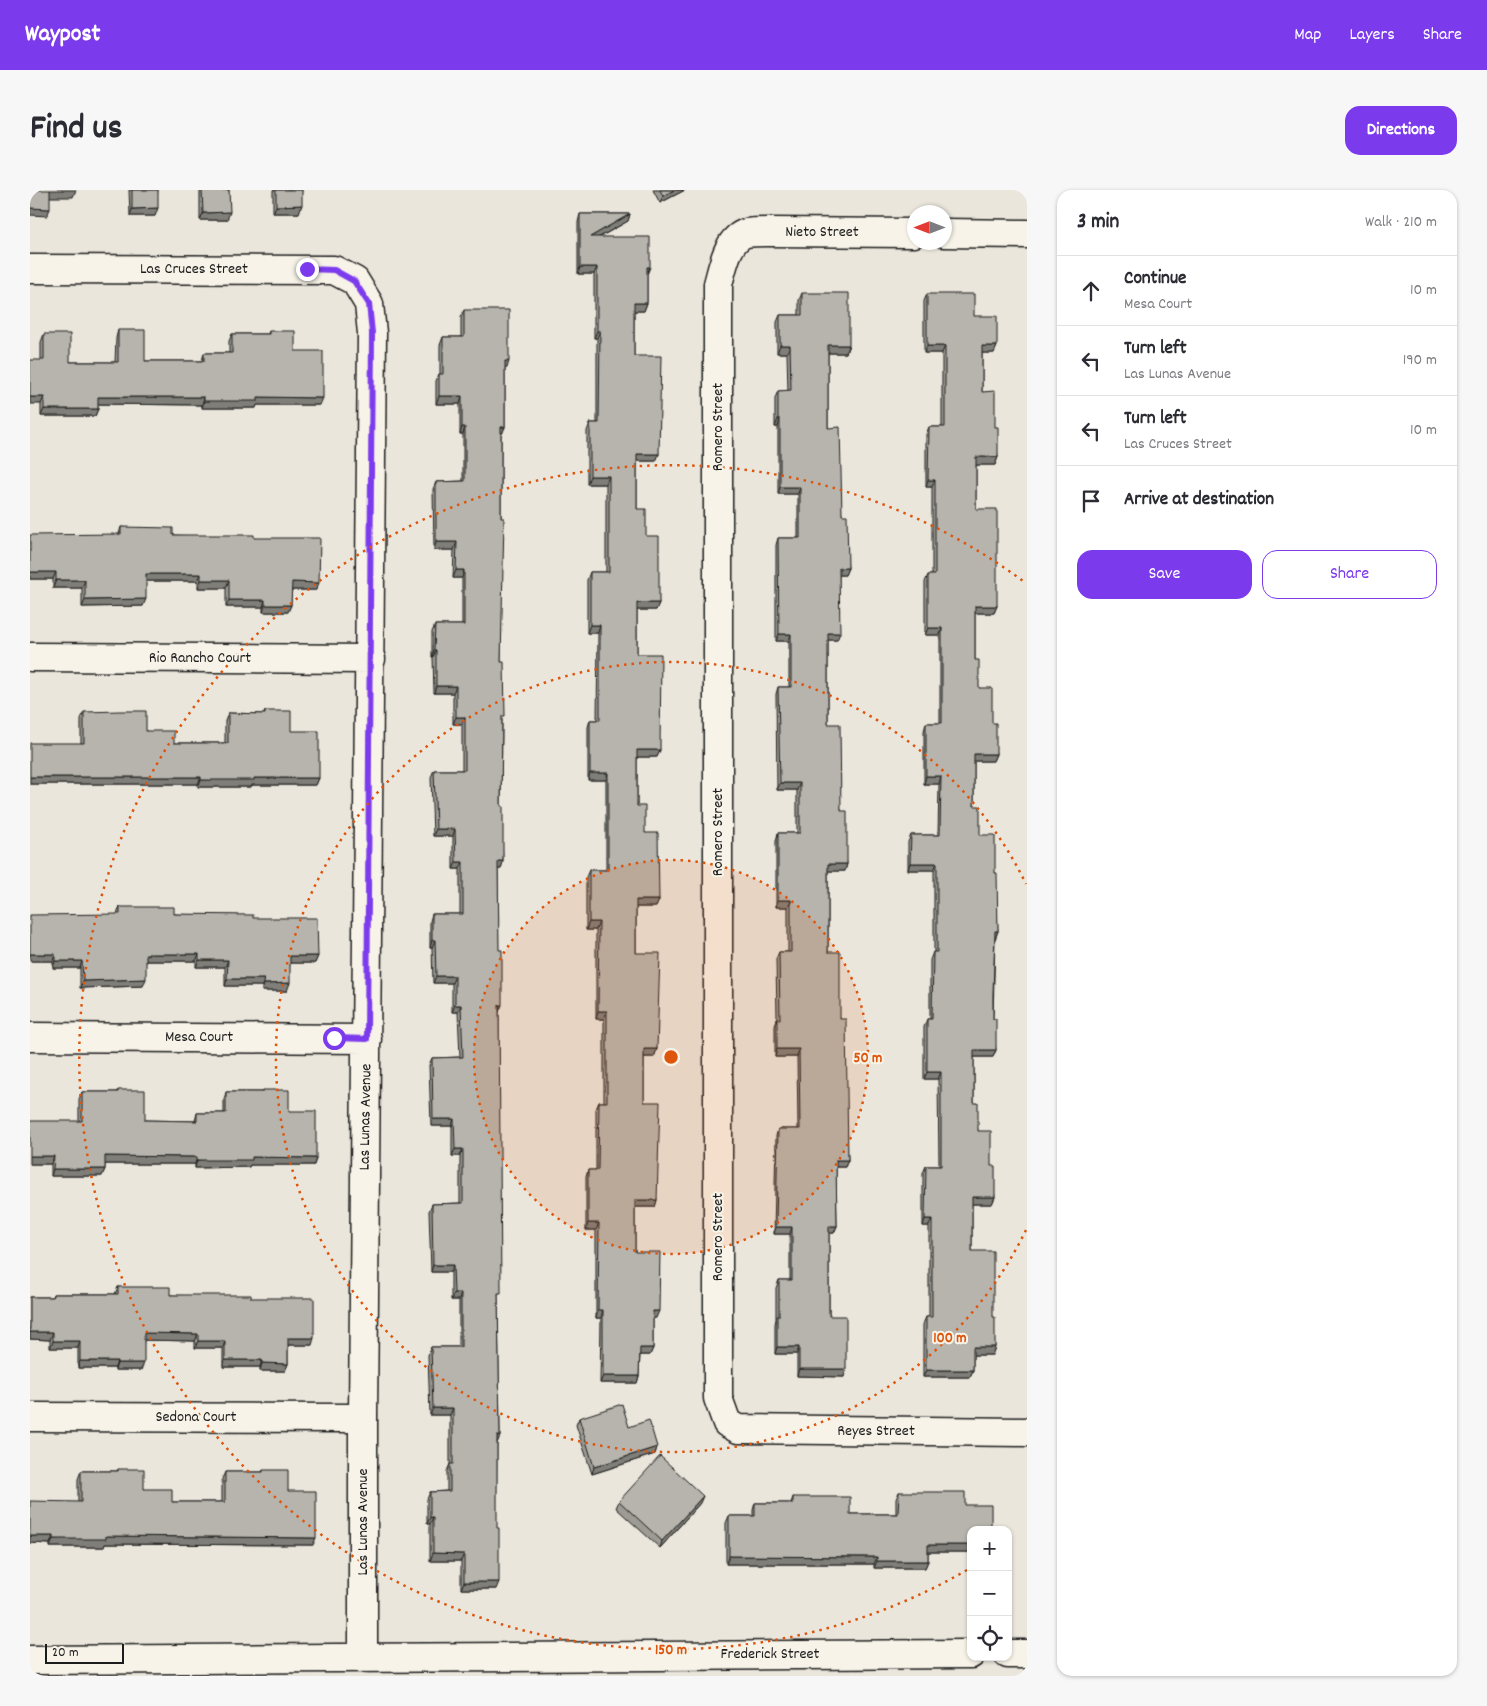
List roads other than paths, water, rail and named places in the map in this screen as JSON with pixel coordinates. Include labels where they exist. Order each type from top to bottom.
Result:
[{"type":"street","name":"Nieto Street","points":[[733,243],[746,234],[767,232],[907,233]]},
{"type":"street","points":[[952,233],[1027,234]]},
{"type":"street","name":"Romero Street","points":[[727,1423],[718,1398],[718,284],[725,260],[733,243]]},
{"type":"street","name":"Las Cruces Street","points":[[30,269],[334,270],[354,281]]},
{"type":"street","name":"Las Lunas Avenue","points":[[354,281],[369,304],[372,333],[371,659],[363,1418],[363,1658]]},
{"type":"street","name":"Rio Rancho Court","points":[[30,657],[371,659]]},
{"type":"street","name":"Mesa Court","points":[[30,1036],[367,1039]]},
{"type":"street","name":"Sedona Court","points":[[30,1416],[363,1418]]},
{"type":"street","name":"Reyes Street","points":[[727,1423],[738,1429],[752,1430],[1027,1432]]},
{"type":"street","name":"Frederick Street","points":[[30,1660],[363,1658],[721,1665],[967,1654]]},
{"type":"street","points":[[1012,1654],[1027,1654]]}]
